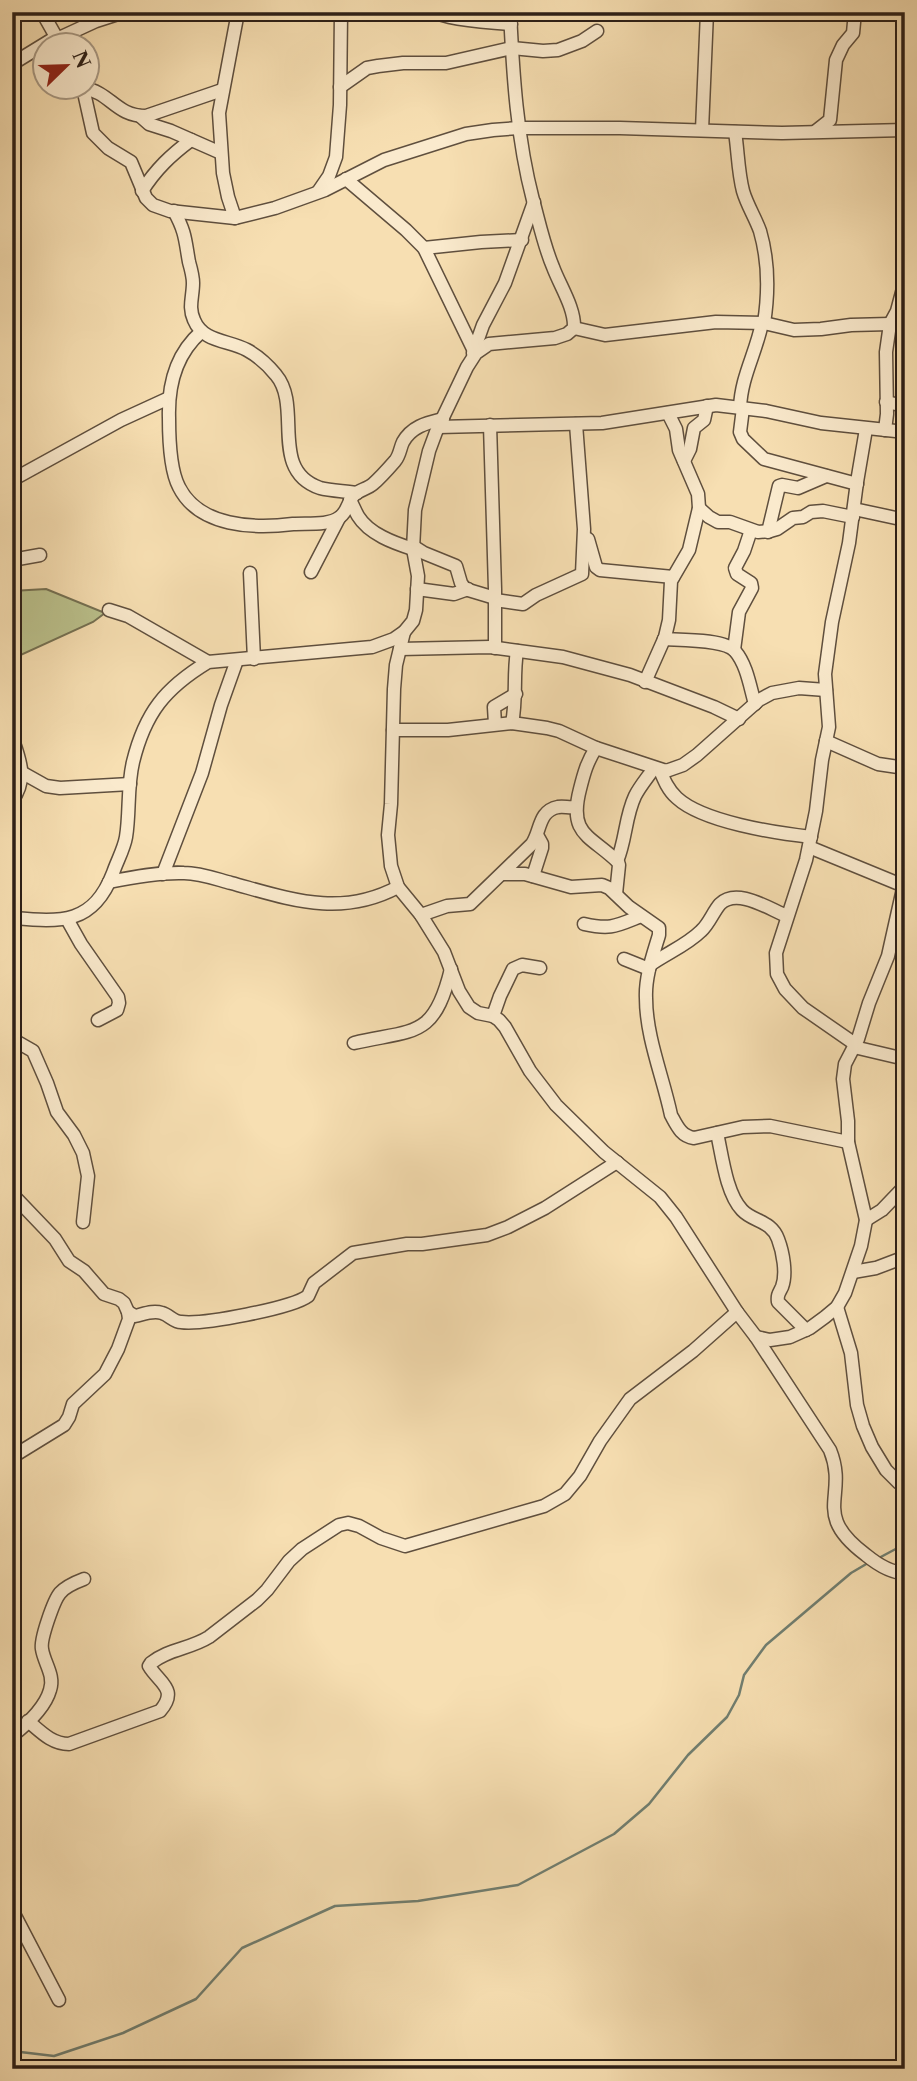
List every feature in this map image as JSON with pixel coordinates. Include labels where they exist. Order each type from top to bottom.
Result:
[{"type":"street","points":[[42,12],[53,32]]},
{"type":"street","points":[[74,32],[124,12]]},
{"type":"street","points":[[235,218],[228,197],[221,153],[219,113],[239,12]]},
{"type":"street","points":[[318,192],[329,176],[336,158],[341,12]]},
{"type":"street","points":[[435,12],[439,16],[458,20],[510,18],[519,128],[534,202],[545,247],[574,322],[573,328],[567,334],[555,338],[489,344],[473,356]]},
{"type":"street","points":[[702,130],[707,12]]},
{"type":"street","points":[[813,133],[830,120],[836,60],[842,45],[853,33],[855,12]]},
{"type":"street","points":[[340,86],[367,68],[446,63],[512,48],[558,50],[582,41],[597,31]]},
{"type":"street","points":[[12,64],[32,54]]},
{"type":"street","points":[[102,94],[125,113],[146,116],[222,90]]},
{"type":"street","points":[[87,102],[93,133],[108,148],[131,162],[142,191],[153,205],[174,211],[235,218],[275,208],[318,192],[384,160],[466,134],[519,128],[813,133],[905,130]]},
{"type":"street","points":[[140,116],[149,124],[221,153]]},
{"type":"street","points":[[735,132],[742,188],[759,229],[766,260],[768,290],[757,346],[743,381],[740,432],[757,454],[772,463],[857,484]]},
{"type":"street","points":[[142,191],[166,159],[191,140]]},
{"type":"street","points":[[346,178],[424,248],[473,356]]},
{"type":"street","points":[[12,918],[41,921],[67,919],[83,913],[100,900],[125,841],[133,762],[146,725],[163,696],[187,676],[208,663],[372,646],[394,639],[413,621],[418,576],[413,548],[415,510],[429,451],[473,356],[483,325],[505,283],[534,202]]},
{"type":"street","points":[[174,211],[184,229],[192,275],[191,313],[201,332],[205,336],[246,350],[260,358],[275,374],[281,382],[288,407],[288,438],[292,462],[297,471],[319,487],[354,496]]},
{"type":"street","points":[[424,248],[522,240]]},
{"type":"street","points":[[884,430],[886,352],[890,324],[897,311],[905,281]]},
{"type":"street","points":[[573,328],[605,335],[716,322],[763,323],[794,330],[890,324]]},
{"type":"street","points":[[201,332],[179,359],[169,398],[170,446],[178,486],[191,504],[200,512],[216,519],[246,525],[326,522],[339,518]]},
{"type":"street","points":[[12,480],[121,419],[169,398]]},
{"type":"street","points":[[886,402],[905,406]]},
{"type":"street","points":[[311,572],[339,518],[354,496],[371,486],[397,459],[402,444],[410,432],[419,426],[441,423],[602,423],[716,405],[766,411],[821,424],[905,432]]},
{"type":"street","points":[[684,461],[690,449],[694,428],[704,420],[707,407]]},
{"type":"street","points":[[645,682],[664,639],[669,620],[669,589],[673,577],[690,550],[699,508],[698,494],[679,450],[676,429],[668,413]]},
{"type":"street","points":[[354,496],[358,517],[370,529],[456,566],[461,583],[468,589],[495,599],[523,604],[536,595],[582,574],[583,529],[576,424]]},
{"type":"street","points":[[491,425],[495,648]]},
{"type":"street","points":[[866,429],[849,544],[832,622],[825,674],[829,727],[810,842],[776,953],[777,974],[785,989],[803,1008],[854,1045],[905,1059]]},
{"type":"street","points":[[768,531],[779,486],[798,488],[826,476]]},
{"type":"street","points":[[699,508],[718,522],[730,522],[751,530],[768,531],[777,529],[793,518],[823,511],[905,520]]},
{"type":"street","points":[[583,529],[596,568],[673,577]]},
{"type":"street","points":[[734,650],[739,612],[752,587],[751,583],[737,574],[735,568],[751,530]]},
{"type":"street","points":[[12,560],[40,555]]},
{"type":"street","points":[[250,573],[254,659]]},
{"type":"street","points":[[417,589],[454,594],[468,589]]},
{"type":"street","points":[[109,610],[128,616],[208,663]]},
{"type":"street","points":[[404,632],[396,665],[394,689],[388,835],[391,866],[398,887],[421,915],[444,952],[469,1007],[478,1013],[494,1016],[505,1027],[530,1071],[556,1105],[617,1162],[660,1197],[676,1217],[830,1450],[835,1466],[833,1508],[837,1525],[846,1539],[873,1561],[892,1571],[905,1573]]},
{"type":"street","points":[[664,639],[720,644],[734,650],[744,666],[755,704]]},
{"type":"street","points":[[400,649],[495,648],[562,657],[617,672],[714,707],[739,719]]},
{"type":"street","points":[[512,723],[517,651]]},
{"type":"street","points":[[163,874],[202,772],[237,660]]},
{"type":"street","points":[[393,730],[448,730],[512,723],[559,731],[666,771],[683,765],[698,755],[755,704],[772,693],[799,688],[826,690]]},
{"type":"street","points":[[495,724],[494,707],[516,694]]},
{"type":"street","points":[[12,737],[21,762],[22,785],[12,801]]},
{"type":"street","points":[[826,741],[878,764],[905,768]]},
{"type":"street","points":[[596,747],[584,768],[576,807],[578,825],[597,846],[617,861],[619,865],[616,894]]},
{"type":"street","points":[[657,769],[678,799],[696,809],[724,821],[810,842],[904,883],[888,956],[845,1064],[843,1079],[848,1142],[866,1220],[862,1246],[837,1307],[806,1330],[783,1339],[756,1337]]},
{"type":"street","points":[[617,861],[635,795],[657,769]]},
{"type":"street","points":[[21,772],[46,786],[60,788],[130,784]]},
{"type":"street","points":[[421,915],[446,906],[470,904],[532,844],[540,820],[549,811],[576,807]]},
{"type":"street","points":[[533,876],[542,848],[537,835]]},
{"type":"street","points":[[109,882],[138,876],[184,873],[304,902],[333,904],[362,902],[380,897],[398,887]]},
{"type":"street","points":[[502,874],[519,873],[571,887],[602,885],[659,928],[646,998],[649,1024],[671,1115],[687,1137],[694,1138],[743,1127],[769,1126],[848,1142]]},
{"type":"street","points":[[650,967],[704,929],[727,898],[740,898],[787,916]]},
{"type":"street","points":[[584,924],[615,927],[641,916]]},
{"type":"street","points":[[67,919],[118,997],[117,1010],[98,1020]]},
{"type":"street","points":[[624,959],[650,967]]},
{"type":"street","points":[[494,1016],[513,969],[522,965],[540,968]]},
{"type":"street","points":[[354,1043],[420,1027],[436,1011],[444,996],[451,968]]},
{"type":"street","points":[[12,1039],[33,1051],[57,1112],[83,1153],[88,1176],[83,1222]]},
{"type":"street","points":[[717,1133],[727,1177],[737,1204],[746,1213],[769,1226],[779,1240],[784,1275],[778,1302],[806,1330]]},
{"type":"street","points":[[128,1312],[135,1316],[163,1313],[177,1321],[187,1322],[221,1320],[290,1305],[308,1296],[314,1283],[353,1253],[486,1235],[545,1208],[617,1162]]},
{"type":"street","points":[[866,1220],[882,1210],[905,1186]]},
{"type":"street","points":[[12,1194],[55,1239],[68,1261],[84,1271],[104,1294],[119,1298],[124,1303],[129,1319],[106,1374],[73,1404],[64,1425],[12,1457]]},
{"type":"street","points":[[853,1272],[876,1268],[905,1257]]},
{"type":"street","points":[[837,1307],[851,1353],[857,1405],[863,1426],[886,1470],[899,1483],[905,1485]]},
{"type":"street","points":[[29,1721],[47,1737],[69,1744],[160,1711],[168,1695],[149,1665],[169,1652],[209,1637],[267,1590],[302,1549],[339,1525],[348,1523],[359,1526],[381,1538],[405,1546],[555,1501],[565,1494],[580,1476],[600,1441],[631,1399],[693,1351],[737,1312]]},
{"type":"street","points":[[12,1736],[29,1721],[50,1689],[50,1671],[41,1646],[61,1591],[83,1578]]},
{"type":"street","points":[[12,1910],[59,2000]]},
{"type":"green space","points":[[46,589],[105,613],[93,622],[12,659],[12,591]]},
{"type":"waterway","points":[[877,1559],[905,1544]]},
{"type":"waterway","points":[[12,2051],[54,2056],[123,2033],[196,1999],[242,1948],[335,1906],[418,1901],[518,1885],[614,1834],[649,1804],[688,1755],[727,1717],[739,1695],[744,1675],[766,1645],[851,1573],[868,1563]]}]
